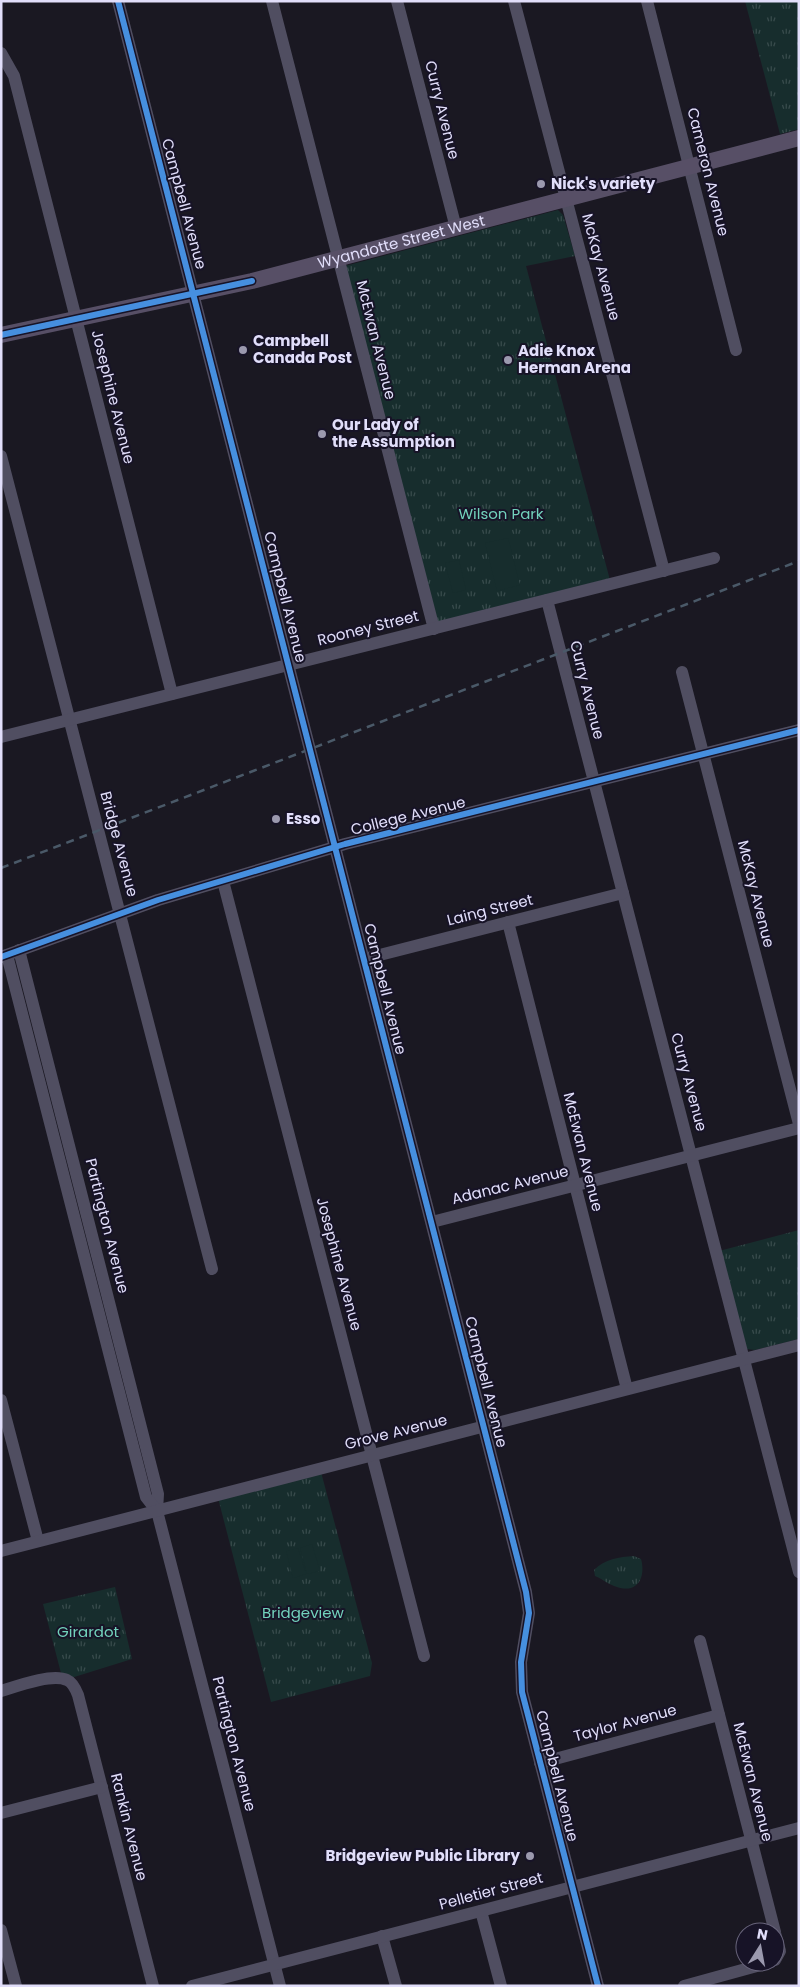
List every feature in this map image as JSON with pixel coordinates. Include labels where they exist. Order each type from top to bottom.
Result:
[{"type":"main road","name":"Wyandotte Street West","points":[[1,335],[252,281],[799,138]]},
{"type":"street","name":"Campbell Avenue","points":[[118,1],[526,1592],[529,1613],[521,1662],[522,1692],[598,1986]]},
{"type":"street","name":"McEwan Avenue","points":[[272,1],[434,628]]},
{"type":"street","name":"Curry Avenue","points":[[398,1],[456,228]]},
{"type":"street","name":"McKay Avenue","points":[[514,1],[664,571]]},
{"type":"street","name":"Cameron Avenue","points":[[647,1],[736,350]]},
{"type":"street","name":"Josephine Avenue","points":[[1,53],[14,76],[172,694]]},
{"type":"street","name":"Bridge Avenue","points":[[1,456],[212,1269]]},
{"type":"street","name":"Rooney Street","points":[[1,737],[714,558]]},
{"type":"street","name":"Curry Avenue","points":[[548,600],[799,1572]]},
{"type":"street","name":"McKay Avenue","points":[[682,672],[799,1126]]},
{"type":"street","name":"College Avenue","points":[[4,956],[120,913],[336,847],[799,730]]},
{"type":"street","name":"Josephine Avenue","points":[[223,881],[424,1656]]},
{"type":"street","name":"Laing Street","points":[[364,958],[623,893]]},
{"type":"street","name":"McEwan Avenue","points":[[508,922],[627,1390]]},
{"type":"street","name":"Partington Avenue","points":[[20,950],[158,1494],[157,1511],[280,1986]]},
{"type":"street","name":"Partington Avenue","points":[[4,956],[146,1497],[157,1511]]},
{"type":"street","name":"Adanac Avenue","points":[[432,1222],[799,1126]]},
{"type":"street","name":"Grove Avenue","points":[[1,1551],[799,1345]]},
{"type":"street","points":[[1,1400],[38,1541]]},
{"type":"street","name":"McEwan Avenue","points":[[700,1641],[772,1922]]},
{"type":"street","name":"Rankin Avenue","points":[[1,1691],[52,1677],[67,1680],[75,1687],[153,1986]]},
{"type":"street","name":"Taylor Avenue","points":[[540,1763],[719,1715]]},
{"type":"street","points":[[1,1812],[102,1787]]},
{"type":"street","name":"Pelletier Street","points":[[192,1986],[799,1828]]},
{"type":"street","points":[[481,1911],[501,1986]]},
{"type":"street","points":[[1,1930],[16,1986]]},
{"type":"street","points":[[382,1936],[396,1986]]},
{"type":"street","points":[[684,1986],[735,1972]]},
{"type":"green space","points":[[745,1],[799,1],[799,129],[780,134]]},
{"type":"green space","name":"Wilson Park","points":[[558,210],[563,215],[575,256],[526,266],[610,580],[438,623],[345,266]]},
{"type":"green space","points":[[508,538],[520,585],[497,591],[485,543]]},
{"type":"green space","points":[[459,560],[466,590],[453,593],[445,563]]},
{"type":"green space","points":[[799,1230],[799,1339],[755,1350],[747,1349],[719,1251]]},
{"type":"green space","name":"Bridgeview","points":[[321,1472],[372,1663],[370,1676],[271,1702],[218,1498]]},
{"type":"green space","points":[[312,1544],[320,1571],[307,1574],[300,1548]]},
{"type":"green space","points":[[298,1548],[306,1574],[293,1578],[286,1551]]},
{"type":"green space","points":[[634,1556],[641,1559],[642,1566],[641,1578],[635,1586],[624,1589],[611,1585],[595,1576],[594,1570],[603,1563],[618,1558]]},
{"type":"green space","name":"Girardot","points":[[115,1587],[132,1659],[71,1678],[61,1673],[43,1604]]},
{"type":"railway","points":[[1,868],[799,561]]},
{"type":"cycle path","points":[[118,1],[526,1592],[529,1613],[521,1662],[522,1692],[598,1986]]},
{"type":"cycle path","points":[[1,335],[252,281]]},
{"type":"cycle path","points":[[1,957],[158,900],[345,844],[799,730]]},
{"type":"place","name":"Nick's variety","points":[[541,184]]},
{"type":"place","name":"Campbell Canada Post","points":[[243,350]]},
{"type":"place","name":"Adie Knox Herman Arena","points":[[508,360]]},
{"type":"place","name":"Our Lady of the Assumption","points":[[322,434]]},
{"type":"place","name":"Esso","points":[[276,819]]},
{"type":"place","name":"Bridgeview Public Library","points":[[530,1856]]}]
